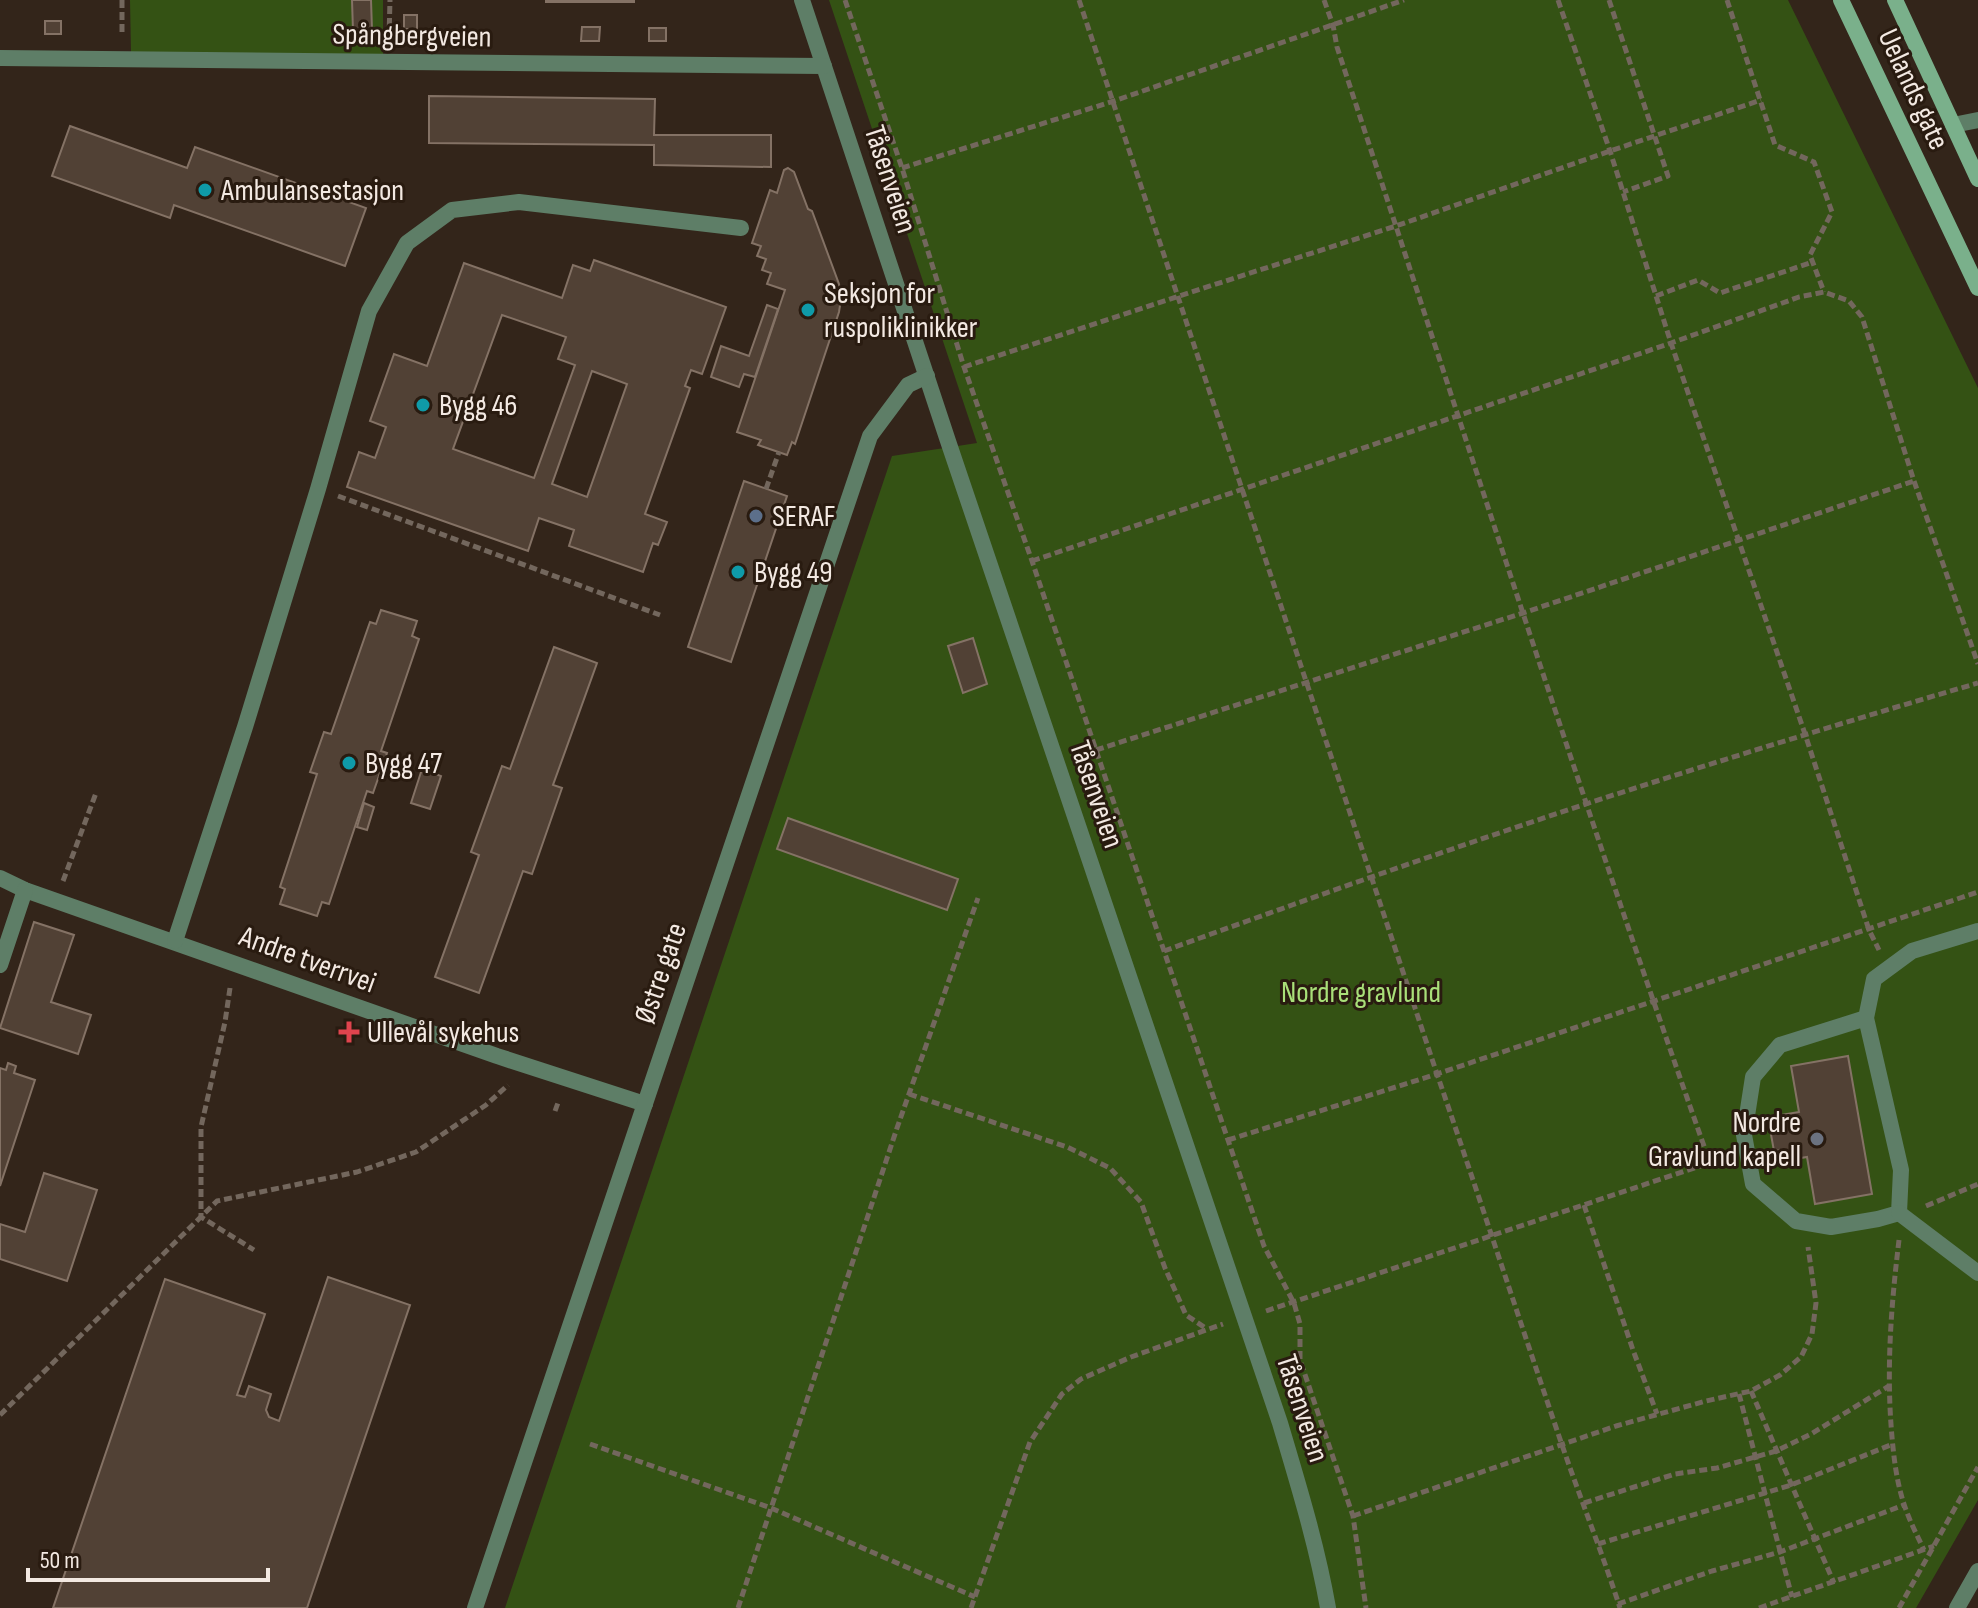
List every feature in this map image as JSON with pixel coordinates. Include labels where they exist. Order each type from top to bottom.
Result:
[{"type":"main road","name":"Uelands gate","points":[[1841,0],[1978,288]]},
{"type":"main road","name":"Uelands gate","points":[[1895,0],[1978,179]]},
{"type":"street","name":"Tåsenveien","points":[[802,0],[1280,1423],[1309,1517],[1328,1608]]},
{"type":"street","name":"Spångbergveien","points":[[0,58],[824,66]]},
{"type":"street","points":[[1953,125],[1978,120]]},
{"type":"street","points":[[175,941],[245,727],[369,311],[407,243],[452,210],[519,202],[741,228]]},
{"type":"street","name":"Østre gate","points":[[475,1608],[870,436],[908,385],[927,376]]},
{"type":"street","name":"Andre tverrvei","points":[[0,878],[25,890],[497,1056],[645,1104]]},
{"type":"street","points":[[0,965],[25,890]]},
{"type":"street","points":[[1903,1217],[1901,1170],[1866,1018],[1874,979],[1912,951],[1978,931]]},
{"type":"street","points":[[1866,1018],[1780,1045],[1753,1077],[1744,1135],[1753,1184],[1796,1221],[1831,1227],[1903,1217],[1978,1273]]},
{"type":"street","points":[[1957,1608],[1978,1571]]},
{"type":"path","points":[[122,0],[123,60]]},
{"type":"path","points":[[388,63],[390,0]]},
{"type":"path","points":[[845,0],[902,168],[964,367],[1264,1246],[1294,1303],[1300,1324],[1300,1360],[1353,1516],[1366,1608]]},
{"type":"path","points":[[1079,0],[1437,1074],[1619,1606],[1712,1571],[1780,1552],[1904,1505]]},
{"type":"path","points":[[1324,0],[1523,613],[1710,1163]]},
{"type":"path","points":[[902,168],[1114,101],[1404,0]]},
{"type":"path","points":[[1558,0],[1869,930],[1889,968]]},
{"type":"path","points":[[1609,0],[1668,176],[1623,192]]},
{"type":"path","points":[[1727,0],[1775,145],[1814,162],[1832,212],[1810,255],[1824,292]]},
{"type":"path","points":[[964,367],[1396,226],[1761,100]]},
{"type":"path","points":[[1656,296],[1698,280],[1720,293],[1813,262]]},
{"type":"path","points":[[1032,561],[1799,297],[1824,292],[1849,301],[1862,317],[1914,481],[1978,664]]},
{"type":"path","points":[[766,489],[779,452]]},
{"type":"path","points":[[1096,750],[1523,613],[1914,481]]},
{"type":"path","points":[[318,489],[660,615]]},
{"type":"path","points":[[1164,951],[1587,804],[1805,734],[1978,683]]},
{"type":"path","points":[[61,885],[96,793]]},
{"type":"path","points":[[1228,1140],[1437,1074],[1978,892]]},
{"type":"path","points":[[738,1608],[909,1094],[978,898]]},
{"type":"path","points":[[201,1217],[201,1127],[225,1022],[234,962]]},
{"type":"path","points":[[0,1415],[217,1201],[357,1172],[416,1152],[486,1105],[515,1079]]},
{"type":"path","points":[[909,1094],[1067,1147],[1110,1168],[1141,1202],[1186,1315],[1208,1329]]},
{"type":"path","points":[[1261,1312],[1747,1152]]},
{"type":"path","points":[[1924,1550],[1904,1505],[1893,1444],[1889,1386],[1891,1303],[1900,1235],[1903,1217],[1978,1184]]},
{"type":"path","points":[[1584,1205],[1657,1414]]},
{"type":"path","points":[[201,1217],[254,1250]]},
{"type":"path","points":[[1353,1516],[1657,1414],[1751,1391],[1780,1375],[1801,1357],[1812,1334],[1816,1303],[1806,1240],[1796,1221]]},
{"type":"path","points":[[971,1608],[1030,1442],[1062,1394],[1081,1379],[1131,1357],[1225,1323]]},
{"type":"path","points":[[1584,1503],[1675,1474],[1717,1468],[1776,1451],[1811,1434],[1889,1386]]},
{"type":"path","points":[[1751,1391],[1834,1583]]},
{"type":"path","points":[[1739,1394],[1792,1597]]},
{"type":"path","points":[[590,1444],[771,1508],[975,1597]]},
{"type":"path","points":[[1598,1544],[1791,1485],[1893,1444]]},
{"type":"path","points":[[1899,1608],[1978,1467]]},
{"type":"path","points":[[1759,1608],[1934,1546]]},
{"type":"green space","points":[[130,0],[383,0],[383,57],[131,52]]},
{"type":"green space","name":"Nordre gravlund","points":[[829,0],[1788,0],[1978,388],[1978,1500],[1916,1608],[505,1608],[892,456],[977,443]]},
{"type":"building","points":[[352,0],[371,0],[372,30],[353,31]]},
{"type":"building","points":[[634,0],[634,2],[546,2]]},
{"type":"building","points":[[404,15],[417,15],[417,29],[404,29]]},
{"type":"building","points":[[45,21],[61,21],[61,34],[45,34]]},
{"type":"building","points":[[582,27],[600,27],[599,41],[581,41]]},
{"type":"building","points":[[649,28],[666,28],[666,41],[649,41]]},
{"type":"building","name":"Ambulansestasjon","points":[[429,96],[655,99],[654,135],[771,135],[771,167],[654,165],[654,145],[429,143]]},
{"type":"building","name":"Ambulansestasjon","points":[[70,126],[187,168],[195,147],[366,208],[345,266],[174,205],[170,218],[52,176]]},
{"type":"building","name":"Seksjon for ruspoliklinikker","points":[[788,168],[794,172],[808,209],[812,211],[839,284],[841,299],[795,444],[792,442],[787,455],[758,445],[761,440],[737,432],[785,290],[767,284],[771,273],[762,270],[766,259],[757,256],[761,246],[752,243],[770,190],[777,193],[784,170]]},
{"type":"building","name":"Bygg 46","points":[[594,260],[726,307],[702,374],[691,370],[685,386],[690,388],[645,514],[667,522],[658,545],[653,543],[643,572],[569,546],[574,530],[539,518],[528,551],[347,487],[359,452],[375,458],[386,427],[370,421],[394,354],[427,366],[464,263],[562,298],[573,265],[590,271]],"holes":[[[502,315],[566,337],[558,359],[575,365],[534,478],[453,449]],[[592,371],[627,384],[587,497],[552,484]]]},
{"type":"building","points":[[767,305],[778,309],[755,377],[744,374],[739,387],[711,377],[721,346],[749,356]]},
{"type":"building","name":"Bygg 49","points":[[744,481],[787,496],[731,662],[688,647]]},
{"type":"building","name":"Bygg 47","points":[[381,610],[417,621],[412,636],[419,639],[381,751],[387,753],[373,793],[367,791],[329,904],[322,902],[317,916],[280,904],[285,889],[280,887],[317,774],[310,772],[324,732],[331,734],[370,622],[376,624]]},
{"type":"building","points":[[973,638],[987,684],[963,693],[948,646]]},
{"type":"building","points":[[554,647],[597,663],[553,785],[562,788],[532,874],[523,871],[479,993],[435,977],[479,855],[471,852],[502,766],[510,769]]},
{"type":"building","points":[[422,769],[441,776],[430,809],[411,803]]},
{"type":"building","points":[[364,803],[374,807],[367,830],[357,827]]},
{"type":"building","points":[[788,818],[958,879],[947,910],[777,849]]},
{"type":"building","points":[[34,922],[74,935],[51,1002],[91,1015],[78,1054],[0,1028]]},
{"type":"building","name":"Nordre Gravlund kapell","points":[[1848,1056],[1872,1194],[1815,1204],[1807,1157],[1783,1161],[1781,1150],[1774,1151],[1770,1129],[1777,1127],[1775,1116],[1799,1112],[1791,1066]]},
{"type":"building","points":[[8,1063],[16,1066],[14,1073],[35,1080],[0,1186],[0,1068],[6,1070]]},
{"type":"building","points":[[44,1173],[97,1190],[67,1281],[0,1259],[0,1224],[25,1232]]},
{"type":"building","points":[[328,1277],[410,1305],[307,1608],[53,1608],[165,1279],[265,1314],[237,1395],[245,1397],[249,1386],[271,1394],[266,1410],[269,1417],[279,1421]]},
{"type":"place","name":"Ambulansestasjon","points":[[205,190]]},
{"type":"place","name":"Seksjon for ruspoliklinikker","points":[[808,310]]},
{"type":"place","name":"Bygg 46","points":[[423,405]]},
{"type":"place","name":"SERAF","points":[[756,516]]},
{"type":"place","name":"Bygg 49","points":[[738,572]]},
{"type":"place","name":"Bygg 47","points":[[349,763]]},
{"type":"place","name":"Ullevål sykehus","points":[[349,1032]]},
{"type":"place","name":"Nordre Gravlund kapell","points":[[1817,1139]]}]
